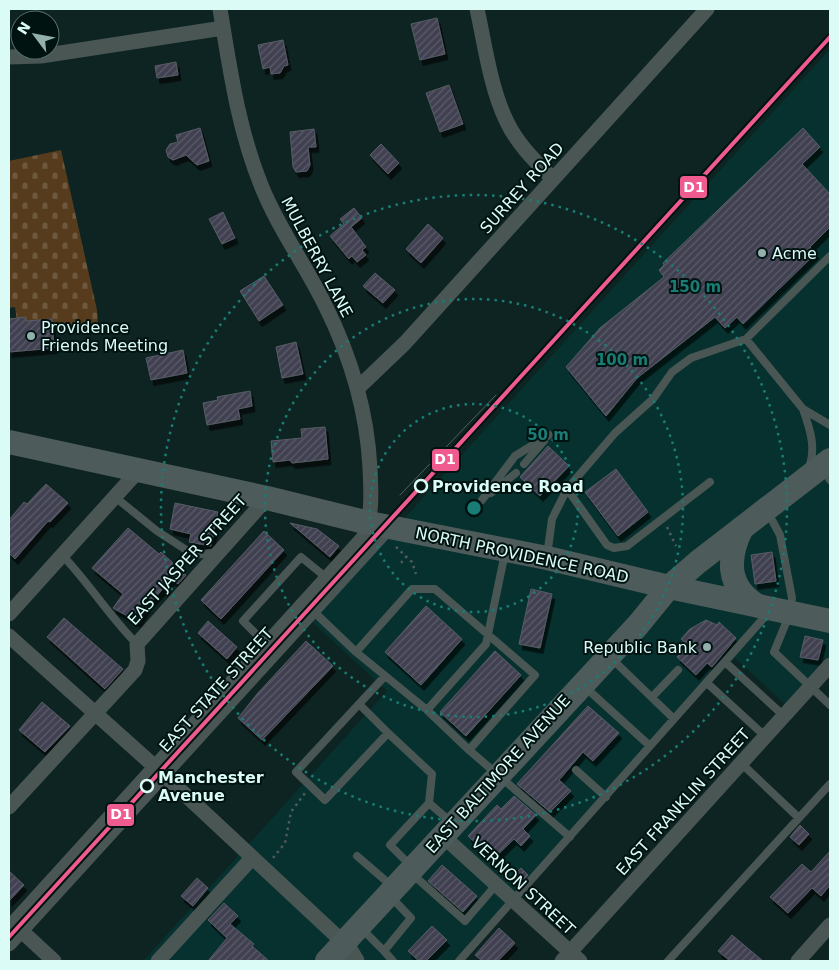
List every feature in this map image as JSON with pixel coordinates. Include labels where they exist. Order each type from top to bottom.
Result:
[{"type":"main road","name":"NORTH PROVIDENCE ROAD","points":[[9,442],[266,498],[384,531],[506,549],[669,587],[830,621]]},
{"type":"main road","name":"EAST BALTIMORE AVENUE","points":[[327,961],[353,944],[402,881],[669,587],[744,525],[802,482],[827,469]]},
{"type":"main road","points":[[744,525],[734,543],[732,556],[733,575],[746,599],[773,609]]},
{"type":"street","name":"MULBERRY LANE","points":[[220,9],[240,123],[260,184],[274,218],[325,304],[359,387],[384,531]]},
{"type":"street","points":[[477,9],[497,97],[506,120],[529,155],[554,179]]},
{"type":"street","name":"SURREY ROAD","points":[[359,387],[405,343],[708,9]]},
{"type":"street","points":[[9,57],[40,56],[223,28]]},
{"type":"street","points":[[9,614],[139,470]]},
{"type":"street","name":"EAST JASPER STREET","points":[[9,807],[135,670],[138,661],[136,644],[266,498]]},
{"type":"street","name":"EAST STATE STREET","points":[[9,944],[13,926],[159,771],[331,582],[363,538],[384,531]]},
{"type":"street","points":[[9,636],[159,771],[252,858],[353,944]]},
{"type":"street","name":"EAST FRANKLIN STREET","points":[[571,958],[830,665]]},
{"type":"street","name":"VERNON STREET","points":[[448,830],[496,885],[571,958]]},
{"type":"street","points":[[158,961],[252,858]]},
{"type":"street","points":[[798,961],[830,925]]},
{"type":"street","points":[[13,926],[54,961]]},
{"type":"lane","points":[[547,558],[552,519],[567,489],[615,433],[652,399],[672,372],[692,358],[746,339],[830,256]]},
{"type":"lane","points":[[746,339],[803,409],[810,429],[813,450],[810,464],[802,482]]},
{"type":"lane","points":[[803,409],[830,425]]},
{"type":"lane","points":[[516,473],[482,500],[515,456],[549,436],[524,464]]},
{"type":"lane","points":[[567,489],[607,545],[614,548],[627,546],[710,482]]},
{"type":"lane","points":[[114,497],[157,531],[194,554],[218,552]]},
{"type":"lane","points":[[459,961],[773,609],[792,598],[780,535],[766,509]]},
{"type":"lane","points":[[428,710],[486,644],[506,549]]},
{"type":"lane","points":[[62,555],[94,590],[123,630],[136,644]]},
{"type":"lane","points":[[270,648],[243,621],[300,557],[331,582]]},
{"type":"lane","points":[[356,652],[412,590],[435,589],[535,675],[469,750]]},
{"type":"lane","points":[[308,606],[356,652],[428,710],[469,750],[570,837]]},
{"type":"lane","points":[[773,609],[774,652],[830,705]]},
{"type":"lane","points":[[608,656],[674,719]]},
{"type":"lane","points":[[725,662],[784,716]]},
{"type":"lane","points":[[652,697],[678,670]]},
{"type":"lane","points":[[386,676],[296,772],[325,800],[388,733]]},
{"type":"lane","points":[[582,683],[650,746]]},
{"type":"lane","points":[[707,683],[766,737]]},
{"type":"lane","points":[[359,704],[432,774],[429,803],[390,845],[402,881],[411,918],[384,951]]},
{"type":"lane","points":[[742,763],[799,818]]},
{"type":"lane","points":[[576,770],[606,796]]},
{"type":"lane","points":[[668,961],[830,784]]},
{"type":"lane","points":[[429,803],[448,830]]},
{"type":"lane","points":[[357,856],[402,881],[465,921],[496,885]]},
{"type":"lane","points":[[353,944],[384,951],[393,961]]},
{"type":"path","points":[[384,531],[412,562],[416,574]]},
{"type":"path","points":[[401,563],[406,557]]},
{"type":"path","points":[[272,859],[285,843],[291,812],[311,787]]},
{"type":"shaded area","points":[[830,49],[830,656],[785,704],[735,658],[453,961],[143,961],[387,691],[311,621]]},
{"type":"green space","points":[[61,150],[97,310],[98,325],[93,326],[94,329],[51,329],[26,321],[26,317],[17,321],[15,307],[9,308],[9,161]]},
{"type":"building","points":[[437,18],[445,54],[420,60],[411,24]]},
{"type":"building","points":[[283,40],[288,65],[284,66],[280,73],[271,74],[270,67],[263,69],[258,45]]},
{"type":"building","points":[[176,62],[178,75],[157,78],[155,66]]},
{"type":"building","points":[[449,85],[463,124],[440,132],[426,93]]},
{"type":"building","points":[[200,128],[209,161],[197,165],[186,155],[173,160],[168,157],[166,150],[170,144],[178,142],[176,135]]},
{"type":"building","points":[[803,128],[820,147],[802,164],[830,194],[830,227],[810,247],[816,253],[743,324],[737,317],[725,328],[715,317],[637,378],[606,416],[566,367],[600,328],[664,277],[659,270],[664,265],[663,263]]},
{"type":"building","points":[[314,129],[316,147],[308,147],[310,165],[307,171],[296,172],[293,167],[290,132]]},
{"type":"building","points":[[381,144],[399,163],[388,174],[370,155]]},
{"type":"building","points":[[354,208],[362,218],[351,227],[366,247],[362,250],[366,255],[357,262],[352,256],[349,259],[330,236],[344,224],[340,219]]},
{"type":"building","points":[[223,212],[235,238],[222,244],[209,219]]},
{"type":"building","points":[[428,224],[443,238],[421,263],[406,249]]},
{"type":"building","points":[[375,273],[395,290],[383,303],[363,286]]},
{"type":"building","points":[[264,276],[283,305],[259,321],[240,291]]},
{"type":"building","name":"Providence Friends Meeting","points":[[26,317],[26,321],[52,319],[54,348],[9,352],[9,319]]},
{"type":"building","points":[[296,342],[303,374],[282,378],[276,347]]},
{"type":"building","points":[[183,350],[187,373],[151,380],[146,358]]},
{"type":"building","points":[[250,391],[252,406],[238,409],[240,419],[207,425],[203,403],[218,400],[217,397]]},
{"type":"building","points":[[325,427],[328,459],[292,463],[290,460],[273,462],[271,441],[302,438],[301,429]]},
{"type":"building","points":[[548,446],[569,466],[540,496],[520,477]]},
{"type":"building","points":[[616,469],[648,512],[618,536],[585,492]]},
{"type":"building","points":[[46,484],[68,503],[50,522],[48,521],[15,559],[9,553],[9,520],[24,502],[27,504]]},
{"type":"building","points":[[175,503],[218,512],[211,546],[189,542],[191,534],[170,529]]},
{"type":"building","points":[[290,523],[317,529],[339,546],[330,557]]},
{"type":"building","points":[[128,528],[159,554],[161,552],[186,575],[178,584],[172,579],[148,605],[138,622],[113,608],[123,594],[92,568]]},
{"type":"building","points":[[264,531],[284,550],[221,619],[201,600]]},
{"type":"building","points":[[772,552],[776,581],[755,584],[751,555]]},
{"type":"building","points":[[531,589],[552,594],[540,648],[519,644]]},
{"type":"building","points":[[426,606],[462,639],[421,685],[385,652]]},
{"type":"building","points":[[64,618],[123,669],[105,689],[47,637]]},
{"type":"building","name":"Republic Bank","points":[[706,620],[717,625],[719,622],[736,638],[712,667],[707,663],[696,675],[677,657],[688,645],[681,639],[690,629]]},
{"type":"building","points":[[208,621],[237,647],[227,659],[198,633]]},
{"type":"building","points":[[805,636],[823,640],[818,660],[800,657]]},
{"type":"building","points":[[306,641],[333,666],[262,740],[238,718],[257,694]]},
{"type":"building","points":[[495,651],[521,675],[466,736],[440,712]]},
{"type":"building","points":[[42,702],[70,726],[45,752],[19,730]]},
{"type":"building","points":[[588,706],[619,733],[593,761],[583,752],[559,780],[571,791],[550,812],[517,784]]},
{"type":"building","points":[[514,796],[536,815],[523,829],[530,836],[521,846],[514,839],[493,859],[468,836],[497,805],[501,809]]},
{"type":"building","points":[[800,825],[809,834],[799,845],[790,837]]},
{"type":"building","points":[[830,851],[830,885],[821,896],[812,888],[788,913],[770,897],[802,864],[811,872]]},
{"type":"building","points":[[442,865],[477,896],[463,912],[428,881]]},
{"type":"building","points":[[521,868],[528,875],[519,885],[511,878]]},
{"type":"building","points":[[9,871],[24,885],[9,901]]},
{"type":"building","points":[[197,878],[208,888],[193,906],[181,896]]},
{"type":"building","points":[[224,903],[238,916],[230,924],[254,944],[252,946],[269,961],[208,961],[227,938],[208,920]]},
{"type":"building","points":[[432,926],[447,940],[426,961],[419,961],[408,951]]},
{"type":"building","points":[[499,928],[515,943],[498,961],[482,961],[475,955]]},
{"type":"building","points":[[732,935],[763,961],[730,961],[718,951]]},
{"type":"tram line","points":[[400,495],[496,395]]},
{"type":"transit line","name":"D1","points":[[9,937],[830,37]]},
{"type":"place","name":"Acme","points":[[762,253]]},
{"type":"place","name":"Providence Friends Meeting","points":[[31,336]]},
{"type":"place","name":"Providence Road","points":[[421,486]]},
{"type":"place","name":"Republic Bank","points":[[707,647]]},
{"type":"place","name":"Manchester Avenue","points":[[147,786]]}]
